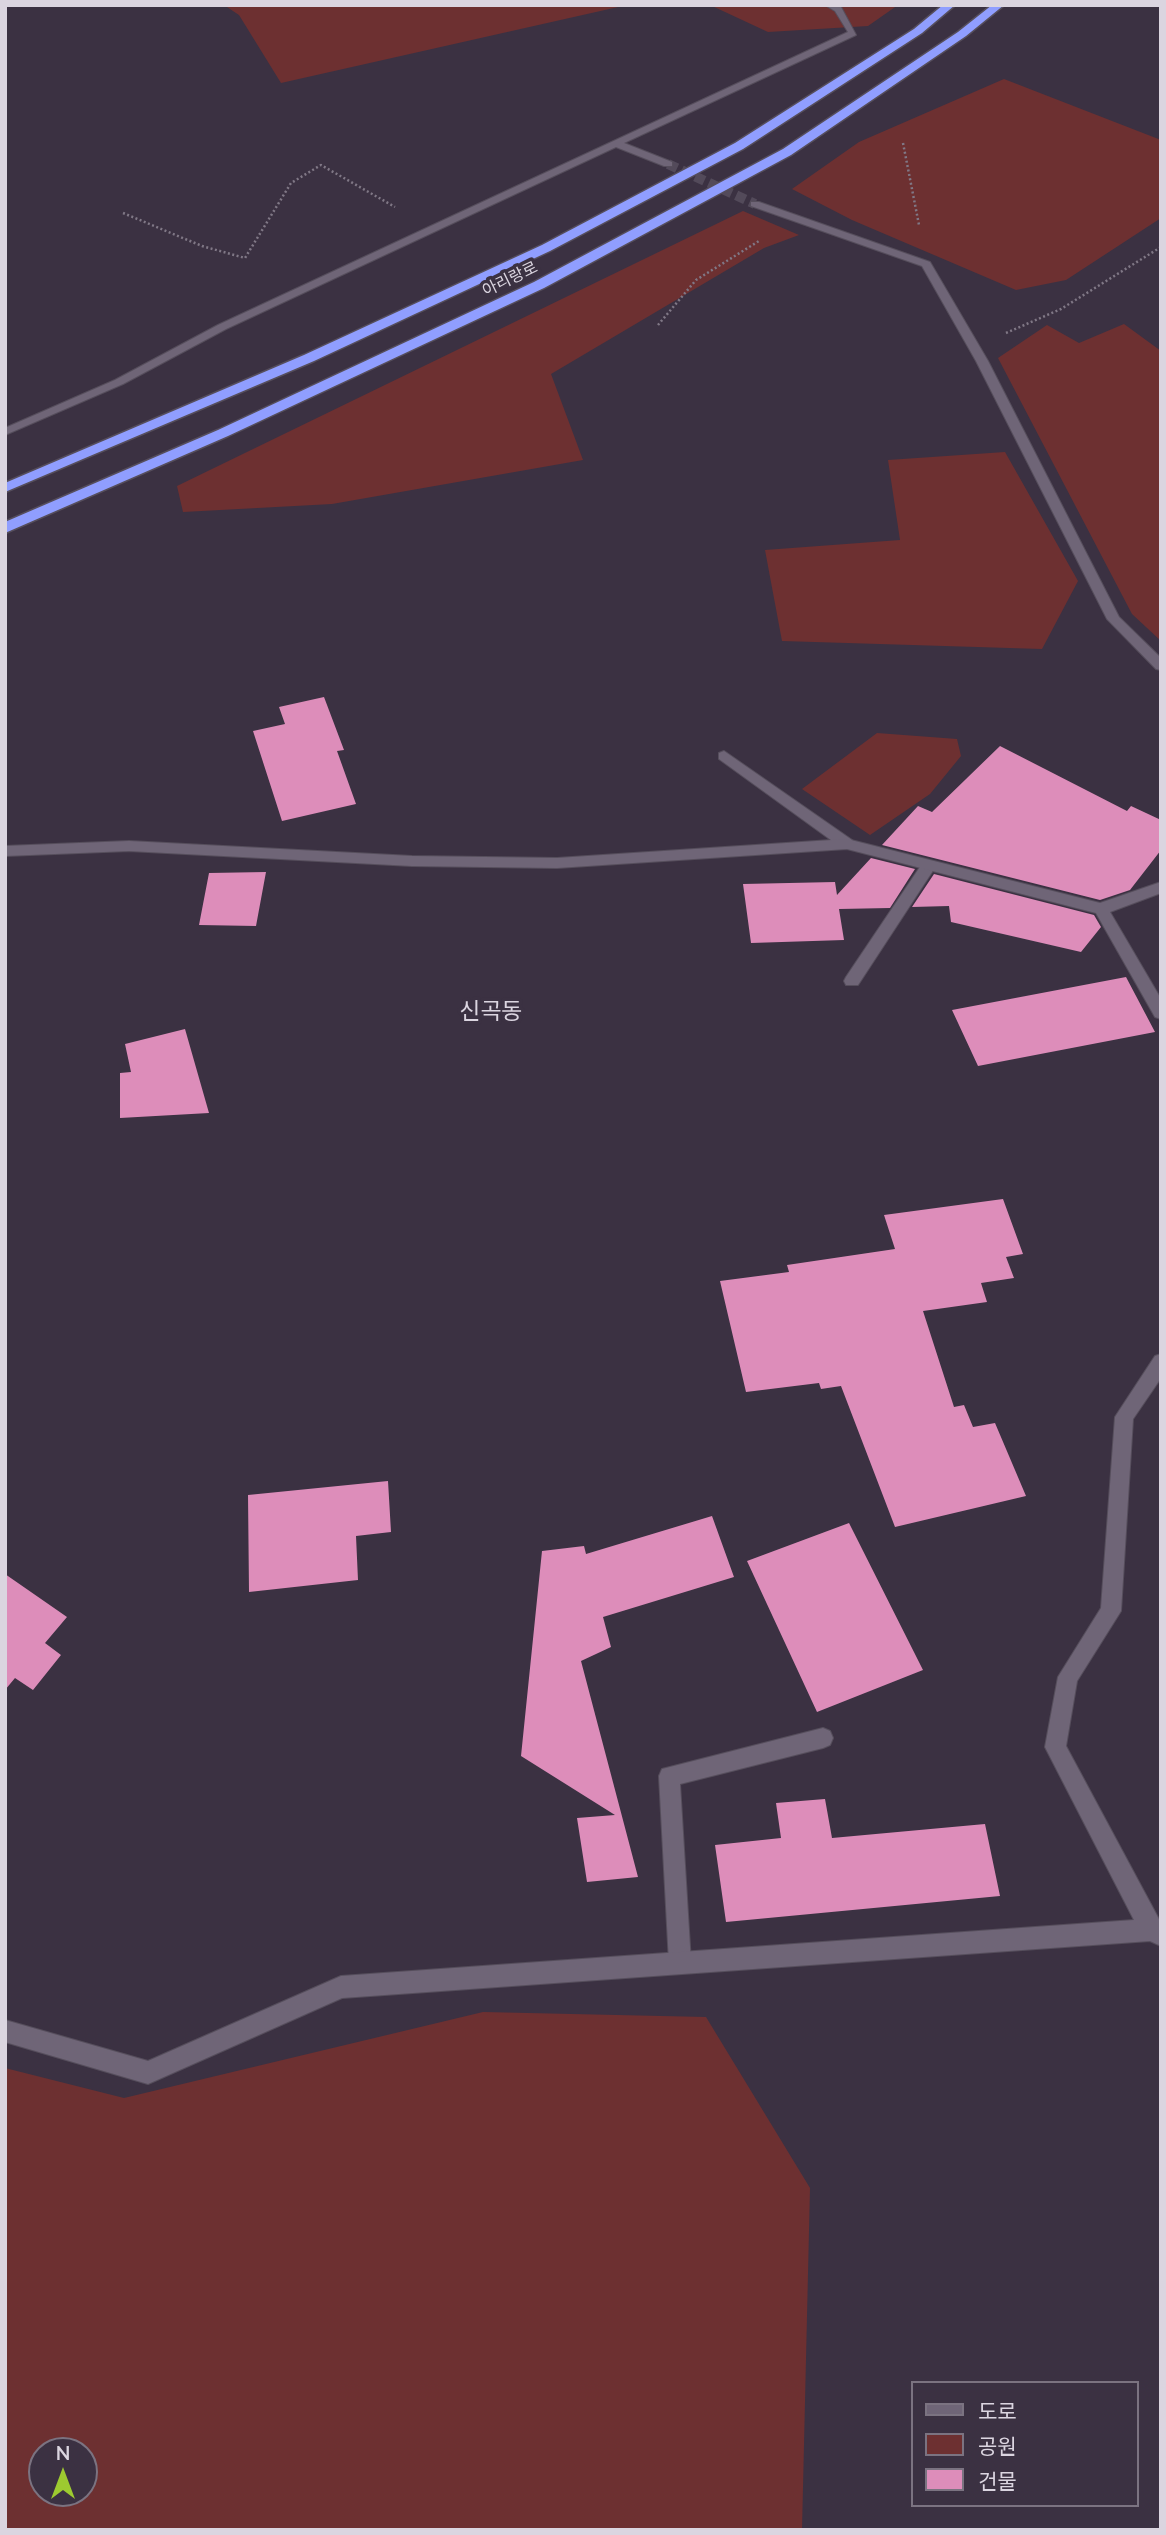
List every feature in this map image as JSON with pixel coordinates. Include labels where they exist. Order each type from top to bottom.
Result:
[{"type":"highway","name":"아리랑로","points":[[5,488],[309,358],[546,248],[738,146],[918,31],[950,5]]},
{"type":"highway","name":"아리랑로","points":[[5,528],[223,433],[539,285],[787,152],[962,34],[999,5]]},
{"type":"street","points":[[5,432],[118,382],[222,327],[853,33],[838,9],[829,5]]},
{"type":"street","points":[[616,143],[668,164]]},
{"type":"street","points":[[755,204],[926,264],[973,346],[1114,619],[1161,666]]},
{"type":"street","points":[[724,756],[847,844]]},
{"type":"street","points":[[5,851],[129,846],[412,861],[557,863],[847,844],[1101,909],[1161,887]]},
{"type":"street","points":[[852,981],[929,865]]},
{"type":"street","points":[[1101,909],[1161,1013]]},
{"type":"street","points":[[5,2031],[148,2073],[341,1987],[1156,1932],[1055,1747],[1068,1677],[1111,1611],[1124,1417],[1161,1362]]},
{"type":"street","points":[[680,1963],[669,1776],[824,1738]]},
{"type":"path","points":[[903,143],[926,264]]},
{"type":"path","points":[[122,213],[202,246],[246,258],[291,183],[321,165],[432,229]]},
{"type":"path","points":[[658,325],[695,280],[796,218]]},
{"type":"path","points":[[973,346],[1061,309],[1161,247]]},
{"type":"green space","points":[[224,5],[627,5],[281,83],[239,15]]},
{"type":"green space","points":[[710,5],[898,5],[868,26],[768,32]]},
{"type":"green space","points":[[1004,79],[1161,140],[1161,218],[1066,280],[1016,290],[852,220],[792,189],[859,142]]},
{"type":"green space","points":[[743,211],[799,235],[764,248],[551,374],[583,460],[332,504],[183,512],[177,486]]},
{"type":"green space","points":[[1124,324],[1161,351],[1161,641],[1132,614],[998,358],[1047,325],[1079,343]]},
{"type":"green space","points":[[1005,452],[1078,581],[1042,649],[782,641],[765,550],[900,540],[888,460]]},
{"type":"green space","points":[[877,733],[957,739],[961,756],[930,794],[870,835],[802,789]]},
{"type":"green space","points":[[483,2012],[706,2017],[810,2188],[802,2530],[5,2530],[5,2068],[124,2098]]},
{"type":"building","points":[[324,697],[344,750],[337,751],[356,804],[282,821],[253,731],[285,724],[279,707]]},
{"type":"building","points":[[1000,746],[1127,811],[1131,806],[1161,820],[1161,850],[1130,890],[1100,900],[882,845],[918,806],[932,812]]},
{"type":"building","points":[[871,858],[915,869],[890,908],[839,909],[844,940],[751,943],[743,884],[835,882],[837,895]]},
{"type":"building","points":[[266,872],[256,926],[199,925],[209,873]]},
{"type":"building","points":[[934,874],[1094,915],[1101,927],[1081,952],[951,922],[949,906],[912,907]]},
{"type":"building","points":[[1126,977],[1155,1032],[978,1066],[952,1010]]},
{"type":"building","points":[[185,1029],[209,1113],[120,1118],[120,1073],[131,1072],[125,1044]]},
{"type":"building","points":[[1003,1199],[1023,1254],[1006,1257],[1014,1278],[981,1283],[987,1302],[923,1311],[954,1407],[964,1405],[973,1427],[995,1423],[1026,1496],[895,1527],[841,1386],[821,1389],[819,1383],[746,1392],[720,1281],[789,1272],[787,1265],[895,1249],[884,1215]]},
{"type":"building","points":[[388,1481],[391,1532],[356,1536],[358,1580],[249,1592],[248,1495]]},
{"type":"building","points":[[712,1516],[734,1577],[603,1617],[611,1647],[581,1661],[638,1877],[587,1882],[577,1818],[615,1815],[521,1756],[542,1551],[584,1546],[586,1554]]},
{"type":"building","points":[[849,1523],[923,1670],[817,1712],[747,1561]]},
{"type":"building","points":[[5,1574],[67,1617],[45,1643],[61,1655],[33,1690],[15,1678],[5,1690]]},
{"type":"building","points":[[825,1799],[832,1838],[985,1824],[1000,1896],[726,1922],[715,1845],[781,1838],[776,1803]]},
{"type":"tunnel","points":[[668,164],[755,204]]},
{"type":"district","name":"신곡동","points":[[491,1012]]}]
